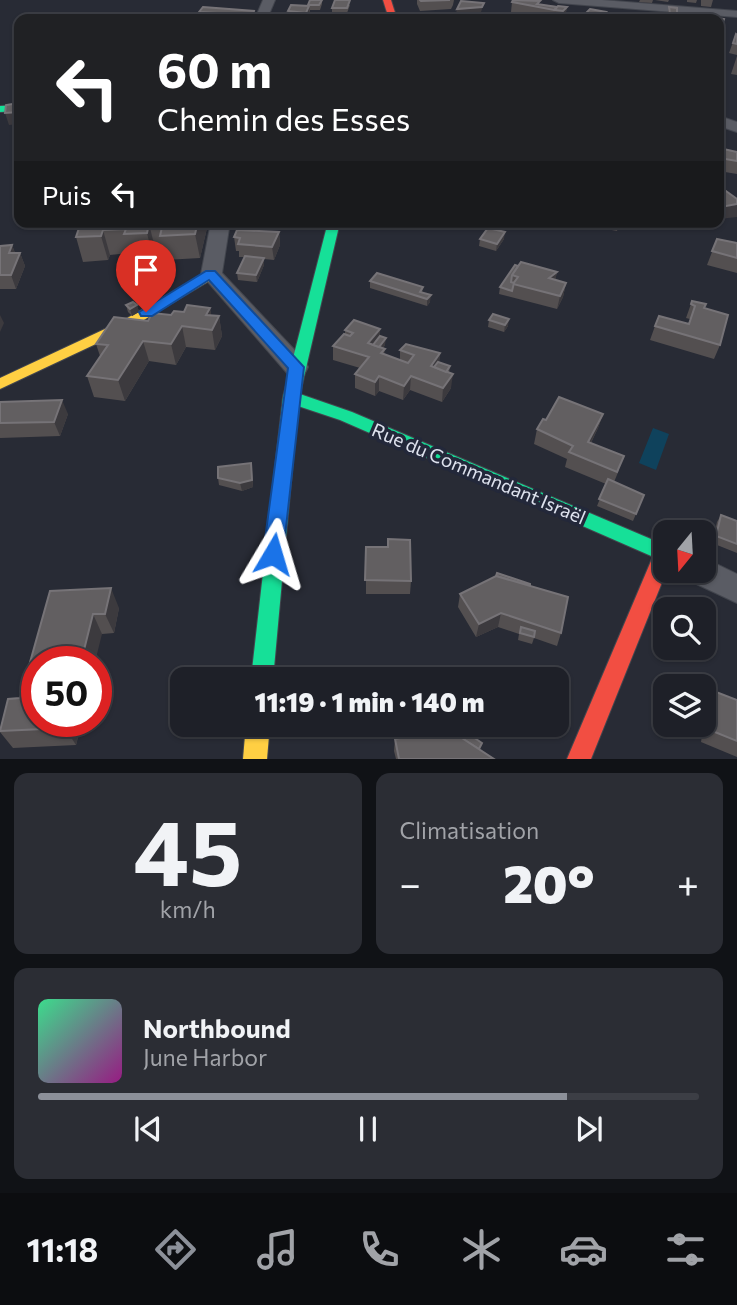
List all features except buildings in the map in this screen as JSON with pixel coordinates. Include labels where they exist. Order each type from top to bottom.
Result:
[{"type":"street","points":[[559,0],[737,15]]},
{"type":"street","points":[[0,384],[127,324],[211,274],[220,228]]},
{"type":"street","points":[[263,667],[290,397],[332,228]]},
{"type":"street","points":[[211,274],[296,367]]},
{"type":"street","name":"Rue du Commandant Israël","points":[[290,397],[346,416],[653,549]]},
{"type":"street","points":[[716,578],[737,589]]},
{"type":"street","points":[[579,759],[653,581]]},
{"type":"street","points":[[256,759],[257,737]]},
{"type":"water","points":[[653,428],[669,434],[656,470],[639,463]]},
{"type":"traffic: fast","points":[[0,109],[14,108]]},
{"type":"traffic: fast","points":[[263,667],[291,397],[333,228]]},
{"type":"traffic: fast","points":[[291,397],[346,416],[653,549]]},
{"type":"traffic: slow","points":[[0,384],[127,324],[211,274]]},
{"type":"traffic: slow","points":[[255,759],[257,737]]},
{"type":"traffic: jam","points":[[387,0],[391,14]]},
{"type":"traffic: jam","points":[[579,759],[653,581]]},
{"type":"route","points":[[146,312],[211,274],[296,367],[290,397],[273,554]]}]
